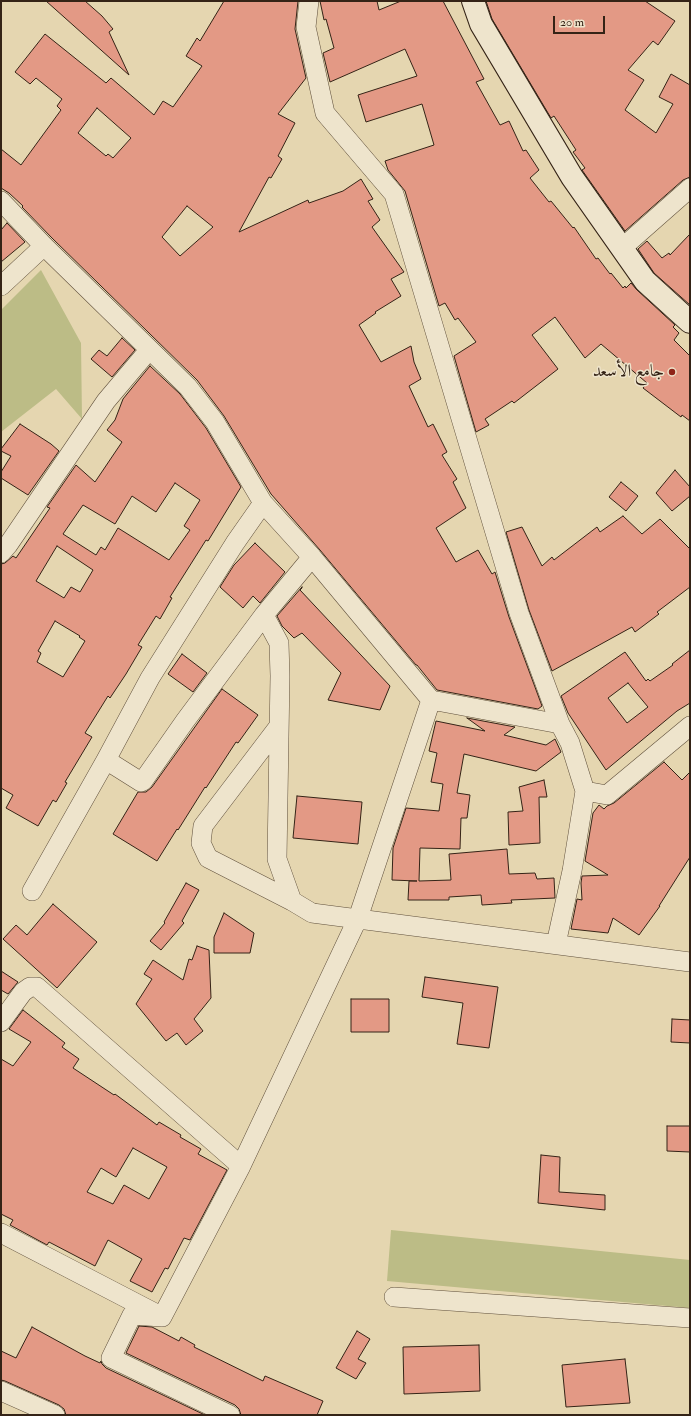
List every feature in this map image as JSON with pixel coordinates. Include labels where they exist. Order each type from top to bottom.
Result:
[{"type":"street","points":[[309,1],[306,27],[325,113],[394,194],[519,613],[560,724],[570,743],[585,791],[572,871],[556,944]]},
{"type":"street","points":[[474,1],[481,24],[568,171],[645,281],[690,322]]},
{"type":"street","points":[[622,248],[690,188]]},
{"type":"street","points":[[1,201],[44,246],[188,387],[215,422],[263,503],[312,557],[431,700],[560,724]]},
{"type":"street","points":[[1,286],[44,246]]},
{"type":"street","points":[[1,554],[106,400],[149,350]]},
{"type":"street","points":[[32,891],[106,760],[150,678],[235,543],[263,503]]},
{"type":"street","points":[[106,760],[141,782],[143,781],[185,721],[264,615],[312,557]]},
{"type":"street","points":[[264,615],[279,643],[277,859],[292,901]]},
{"type":"street","points":[[162,1317],[241,1166],[358,918],[431,700]]},
{"type":"street","points":[[279,726],[203,826],[201,843],[208,858],[292,901],[312,913],[690,962]]},
{"type":"street","points":[[585,791],[607,795],[690,726]]},
{"type":"street","points":[[1,1022],[23,992],[30,988],[37,987],[241,1166]]},
{"type":"street","points":[[1,1233],[162,1317]]},
{"type":"street","points":[[394,1297],[690,1318]]},
{"type":"street","points":[[162,1317],[132,1315],[111,1358],[230,1415]]},
{"type":"street","points":[[1,1391],[55,1415]]},
{"type":"green space","points":[[41,270],[81,343],[82,419],[56,389],[1,432],[1,310]]},
{"type":"green space","points":[[391,1230],[690,1260],[690,1308],[387,1281]]},
{"type":"building","points":[[46,1],[85,1],[102,16],[113,29],[109,32],[129,75]]},
{"type":"building","points":[[224,1],[298,1],[295,29],[306,78],[278,114],[295,123],[278,156],[282,159],[271,178],[269,177],[239,232],[308,200],[309,203],[343,191],[361,179],[373,199],[368,201],[380,220],[372,227],[404,272],[391,279],[401,296],[375,312],[376,313],[359,325],[381,362],[411,346],[414,362],[421,379],[409,386],[428,427],[433,424],[447,452],[442,455],[457,479],[453,482],[466,508],[436,528],[456,562],[478,550],[492,574],[495,572],[509,617],[542,706],[538,709],[437,690],[271,494],[224,416],[197,380],[52,238],[22,207],[23,206],[1,188],[1,149],[21,165],[61,110],[57,106],[62,99],[36,78],[30,84],[15,72],[45,34],[106,83],[111,78],[154,115],[163,101],[173,107],[202,66],[186,56],[197,38],[200,41]],"holes":[[[97,108],[131,138],[113,158],[108,154],[106,156],[78,133]],[[187,206],[213,227],[180,256],[162,237]]]},
{"type":"building","points":[[320,1],[377,1],[379,10],[401,1],[443,1],[484,79],[476,82],[500,125],[509,121],[523,151],[526,150],[539,170],[530,178],[549,202],[551,201],[573,228],[574,227],[596,259],[598,258],[623,288],[625,286],[626,288],[631,283],[675,325],[673,327],[679,333],[674,340],[690,356],[690,421],[682,415],[681,417],[643,388],[647,383],[601,344],[585,358],[555,317],[532,335],[558,369],[514,403],[512,401],[485,419],[489,425],[476,432],[454,356],[476,342],[458,318],[455,320],[445,303],[439,306],[405,191],[388,170],[385,161],[434,145],[422,104],[366,122],[358,95],[417,76],[405,49],[330,82],[323,53],[334,48],[326,19],[324,20]]},
{"type":"building","points":[[486,1],[645,1],[675,21],[658,45],[653,41],[628,70],[644,80],[625,110],[656,133],[673,104],[659,97],[671,74],[690,85],[690,177],[683,180],[625,231],[582,170],[585,168],[573,152],[576,150],[554,116],[551,118],[492,19]]},
{"type":"building","points":[[7,223],[25,242],[1,262],[1,230]]},
{"type":"building","points":[[690,234],[690,305],[654,273],[638,249],[647,241],[662,258],[669,253],[670,255]]},
{"type":"building","points":[[122,338],[135,350],[112,377],[91,359],[99,350],[107,356]]},
{"type":"building","points":[[150,366],[180,394],[206,428],[241,487],[208,541],[206,540],[170,597],[172,598],[160,619],[156,616],[138,645],[142,647],[126,674],[110,698],[108,696],[85,733],[92,737],[65,782],[67,783],[56,802],[53,800],[38,826],[6,808],[13,795],[1,788],[1,564],[5,563],[13,556],[16,558],[50,508],[47,507],[76,465],[95,482],[122,442],[107,430],[115,420],[123,399]],"holes":[[[175,483],[200,500],[184,526],[190,530],[169,560],[118,528],[105,550],[101,547],[96,555],[63,534],[83,505],[115,524],[132,496],[156,512]],[[57,546],[93,570],[80,592],[71,587],[64,598],[36,581]],[[55,621],[80,636],[79,637],[85,641],[63,677],[37,662],[41,653],[38,651]]]},
{"type":"building","points":[[20,424],[51,444],[59,451],[28,495],[1,478],[1,472],[11,456],[1,451],[1,449]]},
{"type":"building","points":[[675,470],[690,487],[690,496],[672,511],[656,493]]},
{"type":"building","points":[[621,482],[638,496],[626,511],[609,497]]},
{"type":"building","points":[[623,516],[642,534],[660,519],[690,549],[690,587],[657,612],[659,614],[635,632],[632,627],[552,671],[529,610],[506,532],[522,527],[542,566],[552,557],[554,560],[597,527],[600,532]]},
{"type":"building","points":[[255,543],[285,572],[260,603],[253,596],[243,608],[220,587],[234,565]]},
{"type":"building","points":[[302,587],[300,590],[390,686],[380,710],[328,700],[341,673],[302,633],[294,638],[282,626],[277,616]]},
{"type":"building","points":[[690,650],[690,703],[677,711],[606,770],[568,713],[561,696],[625,652],[646,681],[648,679],[650,681],[673,665],[672,664]],"holes":[[[628,683],[648,707],[627,723],[608,698]]]},
{"type":"building","points":[[182,654],[207,673],[193,692],[168,674]]},
{"type":"building","points":[[222,689],[258,715],[238,743],[236,742],[157,861],[113,834],[138,792],[146,792],[152,787]]},
{"type":"building","points":[[467,718],[515,727],[504,735],[546,745],[555,739],[561,752],[536,771],[464,754],[457,793],[470,795],[467,818],[461,818],[460,849],[420,848],[419,881],[451,880],[449,854],[507,849],[509,874],[535,873],[537,879],[554,878],[555,898],[511,900],[512,903],[482,905],[481,895],[449,897],[449,900],[408,900],[409,881],[417,881],[392,880],[393,848],[406,808],[439,811],[443,784],[431,782],[437,753],[429,751],[436,721],[485,731]]},
{"type":"building","points":[[664,762],[682,780],[690,772],[690,857],[660,906],[639,935],[613,918],[608,933],[571,929],[577,899],[582,900],[582,876],[608,875],[585,861],[593,813],[599,805],[604,809],[614,803]]},
{"type":"building","points":[[544,780],[547,797],[539,797],[540,843],[509,845],[508,812],[523,811],[519,787]]},
{"type":"building","points":[[297,796],[362,802],[358,844],[293,838]]},
{"type":"building","points":[[186,883],[199,890],[182,921],[184,923],[161,950],[150,941],[165,923],[164,922]]},
{"type":"building","points":[[53,904],[97,942],[57,988],[3,939],[16,925],[27,935]]},
{"type":"building","points":[[224,913],[254,933],[250,953],[214,953],[214,937]]},
{"type":"building","points":[[197,946],[209,950],[211,998],[194,1019],[203,1031],[186,1045],[177,1033],[166,1041],[136,1004],[152,979],[144,974],[153,960],[183,980],[189,959],[192,960]]},
{"type":"building","points":[[1,971],[18,982],[8,994],[1,990]]},
{"type":"building","points":[[425,977],[498,987],[489,1048],[457,1044],[463,1003],[422,997]]},
{"type":"building","points":[[351,999],[389,999],[389,1032],[351,1032]]},
{"type":"building","points":[[23,1010],[65,1043],[62,1047],[79,1059],[73,1068],[114,1095],[115,1094],[157,1125],[159,1122],[181,1135],[180,1137],[201,1149],[198,1154],[227,1170],[190,1240],[184,1238],[168,1269],[165,1268],[152,1292],[130,1281],[142,1259],[108,1240],[95,1266],[49,1242],[47,1245],[10,1225],[13,1220],[1,1214],[1,1059],[13,1066],[31,1042],[9,1029]],"holes":[[[133,1148],[167,1167],[149,1199],[124,1185],[113,1204],[87,1192],[101,1168],[116,1177]]]},
{"type":"building","points":[[672,1019],[690,1020],[690,1043],[671,1042]]},
{"type":"building","points":[[667,1126],[690,1126],[690,1152],[667,1151]]},
{"type":"building","points":[[541,1155],[560,1157],[559,1192],[605,1195],[605,1210],[538,1203]]},
{"type":"building","points":[[139,1326],[152,1327],[179,1341],[181,1337],[195,1345],[194,1347],[263,1381],[265,1376],[323,1401],[317,1415],[241,1415],[239,1409],[235,1405],[126,1353]]},
{"type":"building","points":[[32,1327],[85,1356],[100,1363],[101,1361],[106,1368],[205,1415],[66,1415],[64,1409],[59,1405],[1,1380],[1,1351],[16,1358]]},
{"type":"building","points":[[357,1331],[370,1339],[358,1359],[366,1363],[356,1379],[336,1368]]},
{"type":"building","points":[[479,1345],[480,1391],[404,1394],[403,1347]]},
{"type":"building","points":[[625,1359],[630,1403],[566,1407],[562,1365]]},
{"type":"place","name":"جامع الأسعد","points":[[672,372]]}]
